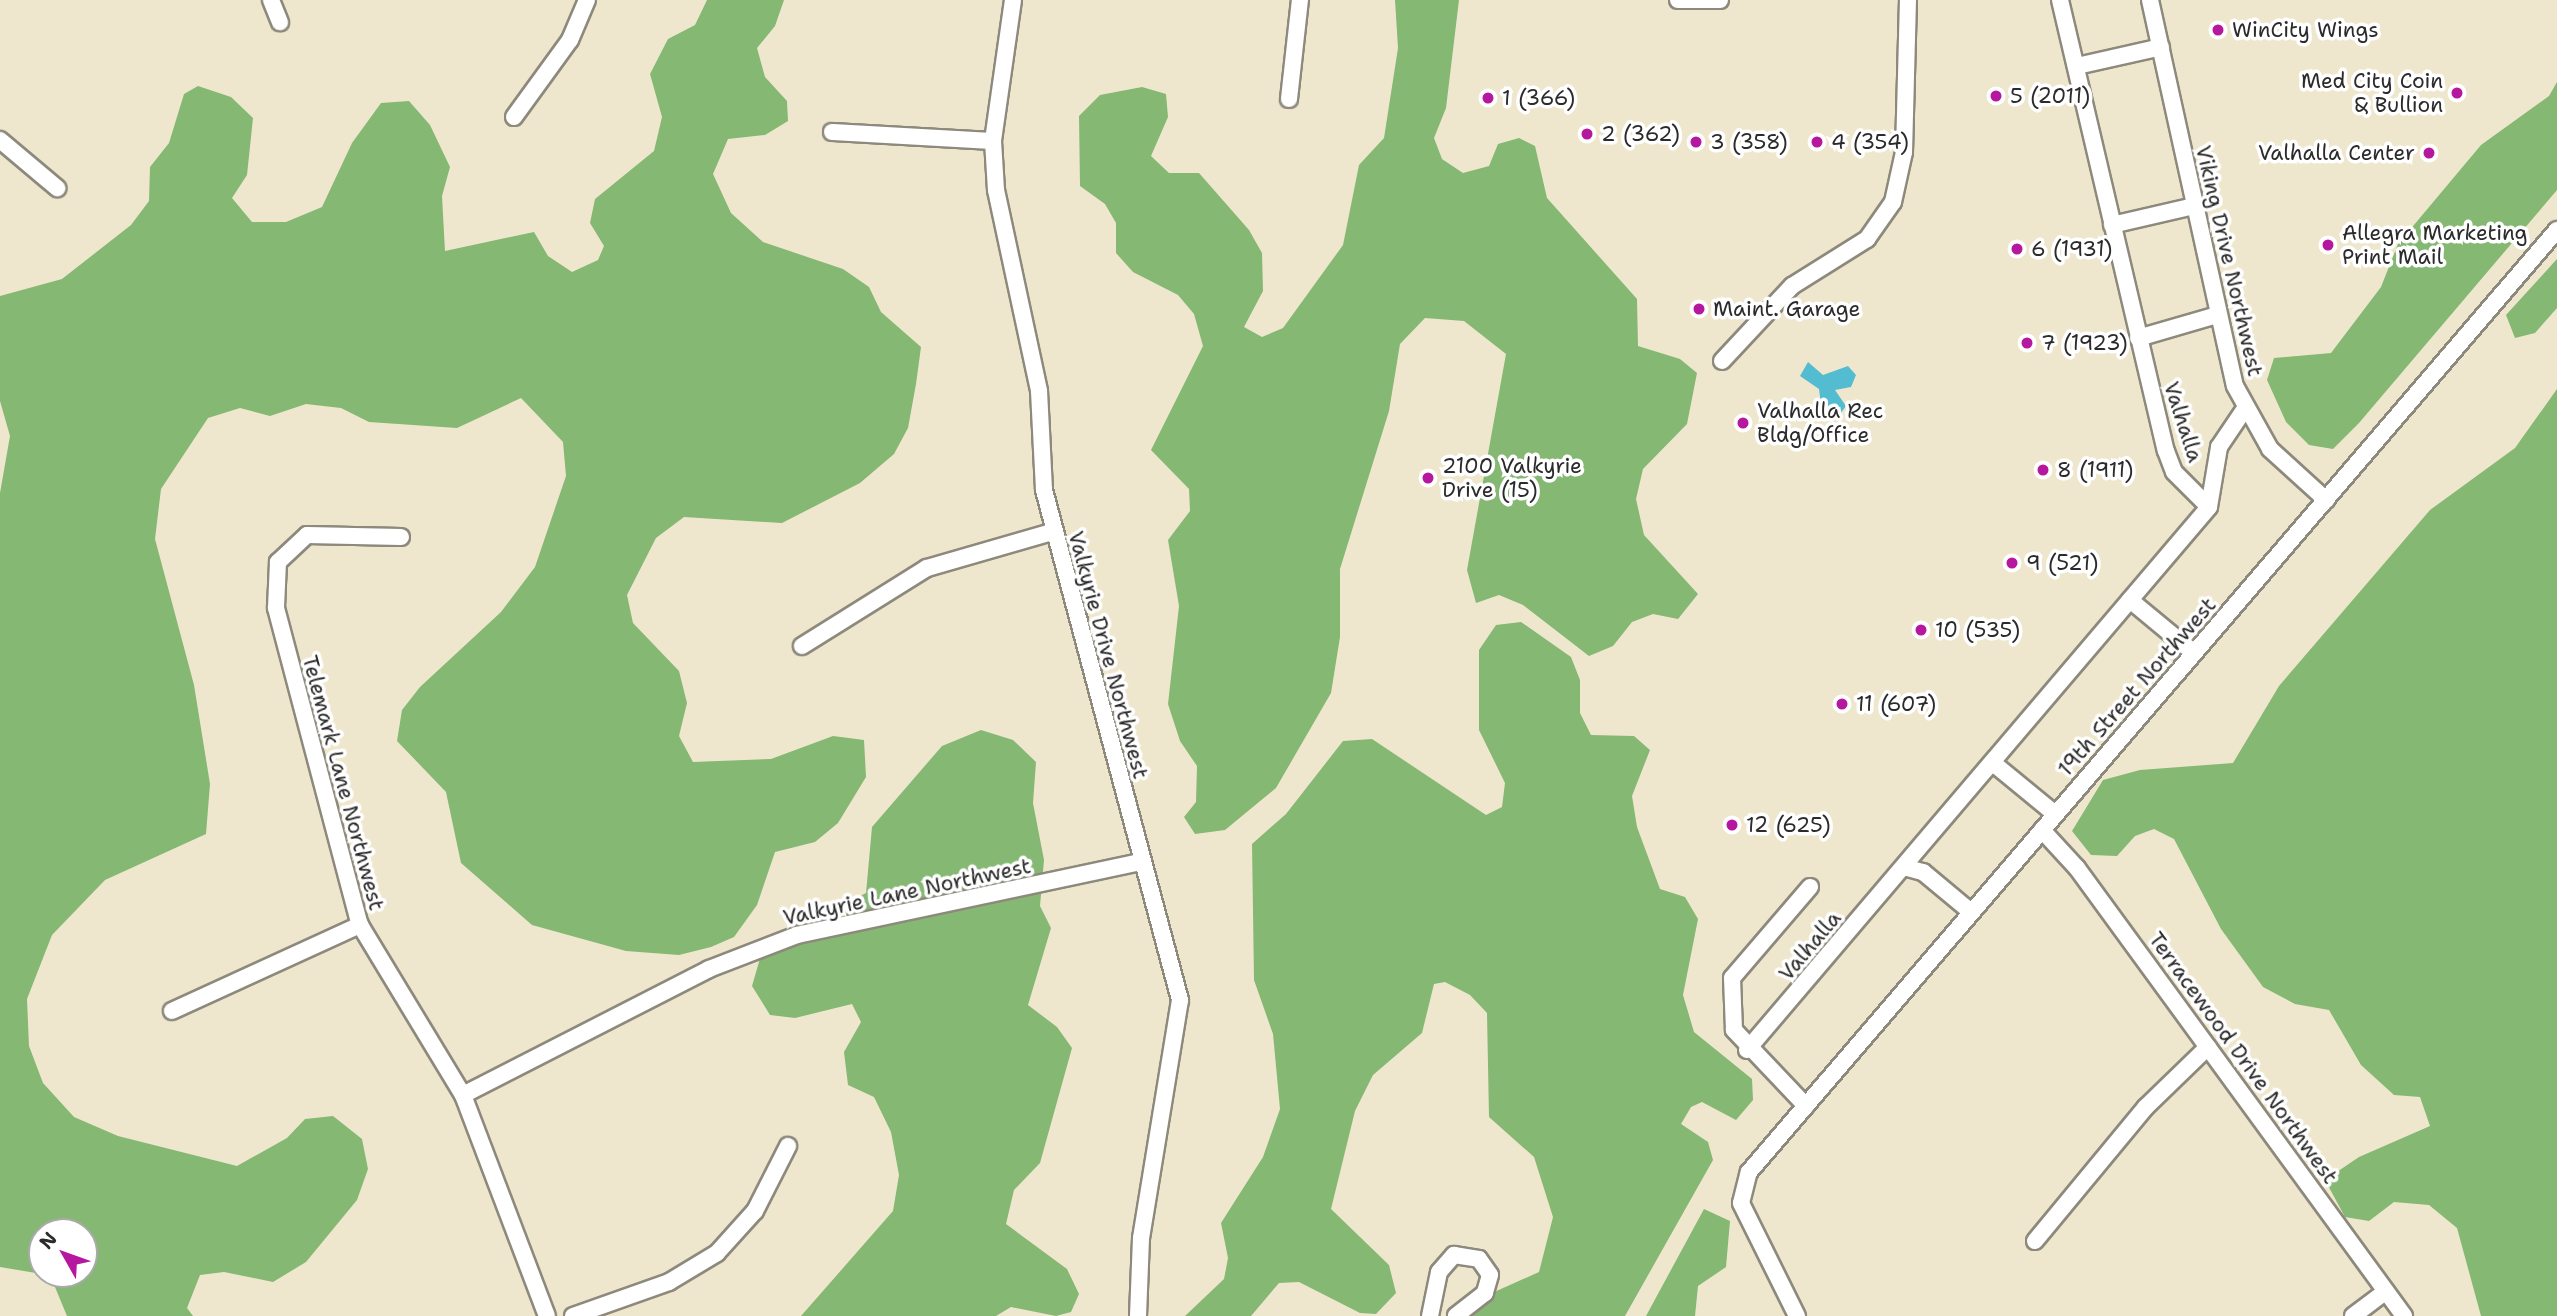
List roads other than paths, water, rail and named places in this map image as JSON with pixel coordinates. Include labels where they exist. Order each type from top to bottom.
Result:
[{"type":"street","points":[[271,0],[280,22]]},
{"type":"street","points":[[514,117],[570,40],[587,0]]},
{"type":"street","name":"Valkyrie Drive Northwest","points":[[1013,0],[993,141],[998,200],[1040,391],[1052,531],[1141,862],[1174,971],[1180,1030],[1141,1238],[1138,1316]]},
{"type":"street","points":[[1289,99],[1300,0]]},
{"type":"street","points":[[1678,0],[1720,0]]},
{"type":"street","points":[[1722,361],[1773,302],[1849,254],[1892,202],[1904,152],[1908,0]]},
{"type":"street","name":"Valhalla","points":[[2060,0],[2138,338],[2174,472],[2208,508]]},
{"type":"street","name":"Viking Drive Northwest","points":[[2150,0],[2217,316],[2244,410],[2270,449],[2326,500]]},
{"type":"street","points":[[2077,66],[2161,47]]},
{"type":"street","points":[[832,132],[993,141]]},
{"type":"street","points":[[0,140],[57,188]]},
{"type":"street","points":[[2112,225],[2194,206]]},
{"type":"street","name":"19th Street Northwest","points":[[1797,1316],[1741,1203],[1749,1172],[2557,230]]},
{"type":"street","points":[[2138,338],[2217,316]]},
{"type":"street","name":"Valhalla","points":[[1747,1050],[2208,508],[2219,447],[2244,410]]},
{"type":"street","points":[[802,646],[927,568],[1052,531]]},
{"type":"street","name":"Telemark Lane Northwest","points":[[401,537],[307,535],[278,562],[274,582],[360,925],[463,1095],[547,1316]]},
{"type":"street","points":[[2130,600],[2194,653]]},
{"type":"street","points":[[1993,763],[2055,814]]},
{"type":"street","name":"Terracewood Drive Northwest","points":[[2042,830],[2077,868],[2404,1316]]},
{"type":"street","name":"Valkyrie Lane Northwest","points":[[463,1095],[709,969],[797,935],[1141,862]]},
{"type":"street","points":[[1904,867],[1923,872],[1972,912]]},
{"type":"street","name":"Valhalla","points":[[1806,1106],[1747,1050],[1734,1030],[1732,978],[1810,887]]},
{"type":"street","points":[[172,1011],[360,925]]},
{"type":"street","points":[[2035,1241],[2146,1107],[2208,1047]]},
{"type":"street","points":[[573,1316],[669,1283],[717,1253],[755,1210],[788,1146]]},
{"type":"street","points":[[1430,1316],[1439,1272],[1454,1255],[1479,1259],[1490,1276],[1485,1293],[1456,1316]]},
{"type":"street","points":[[2353,1316],[2386,1291]]},
{"type":"water","points":[[1808,362],[1823,375],[1848,366],[1856,375],[1851,387],[1835,390],[1846,406],[1835,421],[1822,412],[1819,389],[1800,376]]},
{"type":"place","name":"WinCity Wings","points":[[2218,30]]},
{"type":"place","name":"Med City Coin & Bullion","points":[[2457,93]]},
{"type":"place","name":"5 (2011)","points":[[1996,96]]},
{"type":"place","name":"1 (366)","points":[[1488,98]]},
{"type":"place","name":"2 (362)","points":[[1587,134]]},
{"type":"place","name":"3 (358)","points":[[1696,142]]},
{"type":"place","name":"4 (354)","points":[[1817,142]]},
{"type":"place","name":"Valhalla Center","points":[[2429,153]]},
{"type":"place","name":"Allegra Marketing Print Mail","points":[[2328,245]]},
{"type":"place","name":"6 (1931)","points":[[2017,249]]},
{"type":"place","name":"Maint. Garage","points":[[1699,309]]},
{"type":"place","name":"7 (1923)","points":[[2027,343]]},
{"type":"place","name":"Valhalla Rec Bldg/Office","points":[[1743,423]]},
{"type":"place","name":"8 (1911)","points":[[2043,470]]},
{"type":"place","name":"2100 Valkyrie Drive (15)","points":[[1428,478]]},
{"type":"place","name":"9 (521)","points":[[2012,563]]},
{"type":"place","name":"10 (535)","points":[[1921,630]]},
{"type":"place","name":"11 (607)","points":[[1842,704]]},
{"type":"place","name":"12 (625)","points":[[1732,825]]}]
